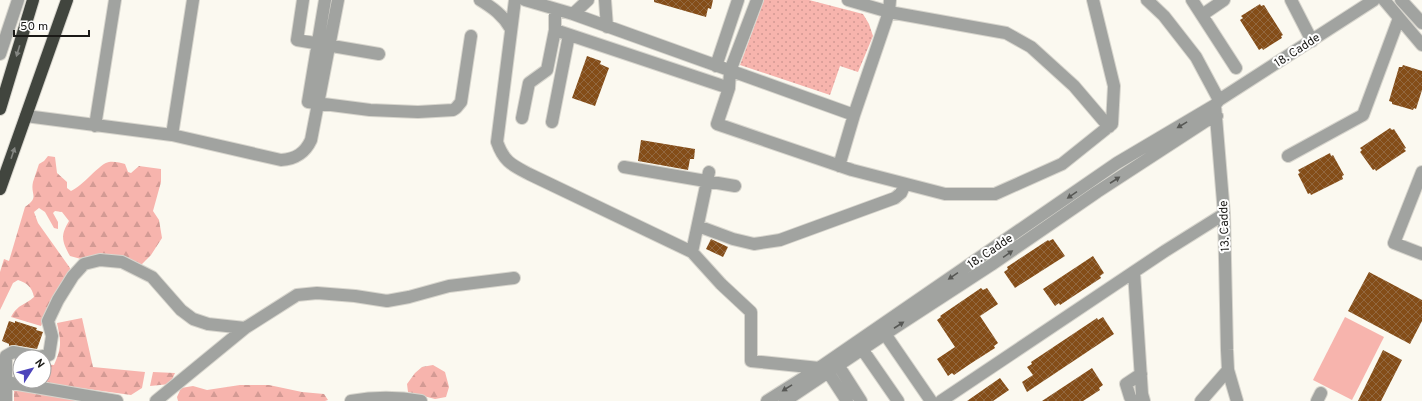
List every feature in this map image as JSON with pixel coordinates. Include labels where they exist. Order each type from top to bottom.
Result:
[{"type":"highway","points":[[0,109],[33,0]]},
{"type":"highway","points":[[0,190],[67,0]]},
{"type":"street","points":[[0,54],[18,0]]},
{"type":"street","points":[[95,126],[115,0]]},
{"type":"street","points":[[172,135],[194,0]]},
{"type":"street","points":[[303,0],[297,40],[379,54]]},
{"type":"street","points":[[324,45],[325,0]]},
{"type":"street","points":[[338,0],[308,102],[377,110],[418,112],[453,110],[461,102],[471,36]]},
{"type":"street","points":[[480,0],[498,11],[506,20],[511,29]]},
{"type":"street","points":[[515,0],[497,142],[505,159],[510,164],[529,174],[692,252],[721,284],[751,312],[751,361],[828,368],[861,401]]},
{"type":"street","points":[[525,0],[573,14],[854,115]]},
{"type":"street","points":[[573,14],[588,0]]},
{"type":"street","points":[[605,0],[607,27]]},
{"type":"street","points":[[716,66],[738,0]]},
{"type":"street","points":[[757,0],[730,71],[729,88],[717,124],[839,166],[945,194],[995,194],[1062,164],[1112,124],[1114,86],[1093,0]]},
{"type":"street","points":[[848,0],[889,6],[1006,33],[1032,47],[1074,86],[1109,126]]},
{"type":"street","name":"13. Cadde","points":[[1147,0],[1164,16],[1196,57],[1217,107],[1224,214],[1228,370],[1237,401]]},
{"type":"street","points":[[1192,0],[1236,68]]},
{"type":"street","points":[[1202,15],[1224,0]]},
{"type":"street","points":[[1291,0],[1312,41]]},
{"type":"street","name":"18. Cadde","points":[[785,401],[828,368],[1118,163],[1217,107],[1374,0]]},
{"type":"street","points":[[1384,0],[1422,45]]},
{"type":"street","points":[[1401,0],[1422,23]]},
{"type":"street","points":[[839,166],[889,6]]},
{"type":"street","points":[[522,118],[529,83],[547,70],[555,30],[555,9]]},
{"type":"street","points":[[1288,156],[1363,115],[1399,18]]},
{"type":"street","points":[[555,30],[729,88]]},
{"type":"street","points":[[552,122],[569,35]]},
{"type":"street","points":[[683,73],[687,55]]},
{"type":"street","points":[[26,116],[172,135],[281,160],[288,160],[300,154],[309,146],[318,103]]},
{"type":"street","name":"18. Cadde","points":[[767,401],[862,349],[991,265],[1097,192],[1206,121],[1217,107]]},
{"type":"street","points":[[624,167],[708,177],[735,186]]},
{"type":"street","points":[[1422,172],[1394,243],[1422,254]]},
{"type":"street","points":[[692,252],[708,177]]},
{"type":"street","points":[[698,226],[732,239],[754,244],[780,240],[895,198],[901,193],[905,184]]},
{"type":"street","points":[[941,401],[1134,272],[1224,214]]},
{"type":"street","points":[[6,401],[6,356],[13,352],[38,357],[49,355],[52,336],[48,322],[58,300],[73,276],[84,264],[100,260],[122,262],[152,277],[181,310],[193,319],[208,324],[245,328]]},
{"type":"street","points":[[1134,272],[1142,394],[1144,401]]},
{"type":"street","points":[[156,401],[245,328],[297,295],[317,293],[355,296],[387,301],[409,297],[449,286],[514,278]]},
{"type":"street","points":[[885,334],[931,401]]},
{"type":"street","points":[[862,349],[898,401]]},
{"type":"street","points":[[828,368],[847,401]]},
{"type":"street","points":[[1201,401],[1228,370]]},
{"type":"street","points":[[1133,401],[1130,397],[1126,384],[1141,374]]},
{"type":"street","points":[[6,382],[117,401]]},
{"type":"street","points":[[351,401],[364,399],[410,399],[421,401]]},
{"type":"green space","points":[[764,0],[809,0],[863,14],[869,24],[873,36],[858,72],[840,66],[830,95],[740,65]]},
{"type":"green space","points":[[48,156],[55,157],[57,173],[67,182],[67,188],[71,191],[101,166],[109,162],[125,164],[128,172],[131,173],[139,166],[161,169],[161,182],[153,211],[159,220],[162,238],[151,255],[140,266],[116,256],[95,255],[81,259],[70,256],[65,246],[63,235],[69,221],[62,212],[55,211],[53,213],[58,222],[58,229],[54,228],[45,212],[39,208],[34,212],[38,223],[70,268],[70,272],[57,291],[41,326],[11,317],[19,307],[34,297],[30,288],[21,281],[18,280],[13,283],[0,310],[0,272],[4,259],[9,261],[25,207],[30,204],[34,196],[32,186],[39,164]]},
{"type":"green space","points":[[1345,317],[1384,337],[1352,400],[1313,380]]},
{"type":"green space","points":[[82,318],[93,367],[145,372],[142,388],[131,395],[52,384],[52,365],[54,365],[60,344],[57,323]]},
{"type":"green space","points":[[433,365],[445,372],[449,387],[446,397],[435,399],[408,392],[407,384],[415,373],[422,367]]},
{"type":"green space","points":[[153,372],[175,373],[170,384],[150,386]]},
{"type":"green space","points":[[240,385],[269,385],[302,392],[324,394],[328,400],[178,401],[177,397],[181,388],[193,386],[207,390]]},
{"type":"green space","points":[[14,389],[93,401],[14,401]]},
{"type":"building","points":[[654,0],[713,0],[711,9],[708,8],[706,17],[654,2]]},
{"type":"building","points":[[1260,4],[1261,6],[1264,5],[1283,35],[1281,36],[1282,38],[1263,50],[1262,48],[1259,50],[1240,20],[1243,18],[1241,16]]},
{"type":"building","points":[[587,56],[601,61],[600,64],[609,68],[595,106],[572,98]]},
{"type":"building","points":[[1403,65],[1422,71],[1422,90],[1416,109],[1414,108],[1413,110],[1392,104],[1392,102],[1389,101],[1399,67],[1402,67]]},
{"type":"building","points":[[1390,128],[1392,130],[1394,129],[1406,148],[1404,149],[1406,151],[1376,171],[1375,169],[1373,170],[1360,152],[1362,150],[1360,148]]},
{"type":"building","points":[[641,140],[695,149],[694,159],[690,159],[688,170],[638,161]]},
{"type":"building","points":[[1330,153],[1331,156],[1333,155],[1344,175],[1342,176],[1343,179],[1311,195],[1310,193],[1308,194],[1298,174],[1300,173],[1298,170]]},
{"type":"building","points":[[711,239],[728,247],[723,257],[706,249]]},
{"type":"building","points":[[1053,239],[1065,256],[1015,288],[1004,272],[1008,269],[1007,267],[1048,240]]},
{"type":"building","points":[[1093,256],[1104,273],[1100,276],[1101,278],[1060,305],[1059,303],[1055,306],[1043,289]]},
{"type":"building","points":[[1369,272],[1422,300],[1422,321],[1410,344],[1348,311]]},
{"type":"building","points":[[981,288],[983,290],[987,288],[998,304],[980,316],[998,343],[994,346],[995,348],[954,375],[952,373],[948,376],[937,359],[955,347],[937,320],[941,317],[940,316]]},
{"type":"building","points":[[1103,317],[1114,334],[1027,392],[1022,382],[1033,375],[1027,367],[1032,364],[1031,362],[1097,318],[1098,320]]},
{"type":"building","points":[[9,321],[15,323],[15,321],[37,328],[36,330],[43,332],[37,349],[14,345],[9,346],[9,344],[2,341]]},
{"type":"building","points":[[1383,350],[1402,360],[1381,401],[1358,401]]},
{"type":"building","points":[[1092,368],[1103,385],[1099,388],[1100,390],[1083,401],[1042,401]]},
{"type":"building","points":[[1000,378],[1009,390],[993,401],[967,401]]}]
